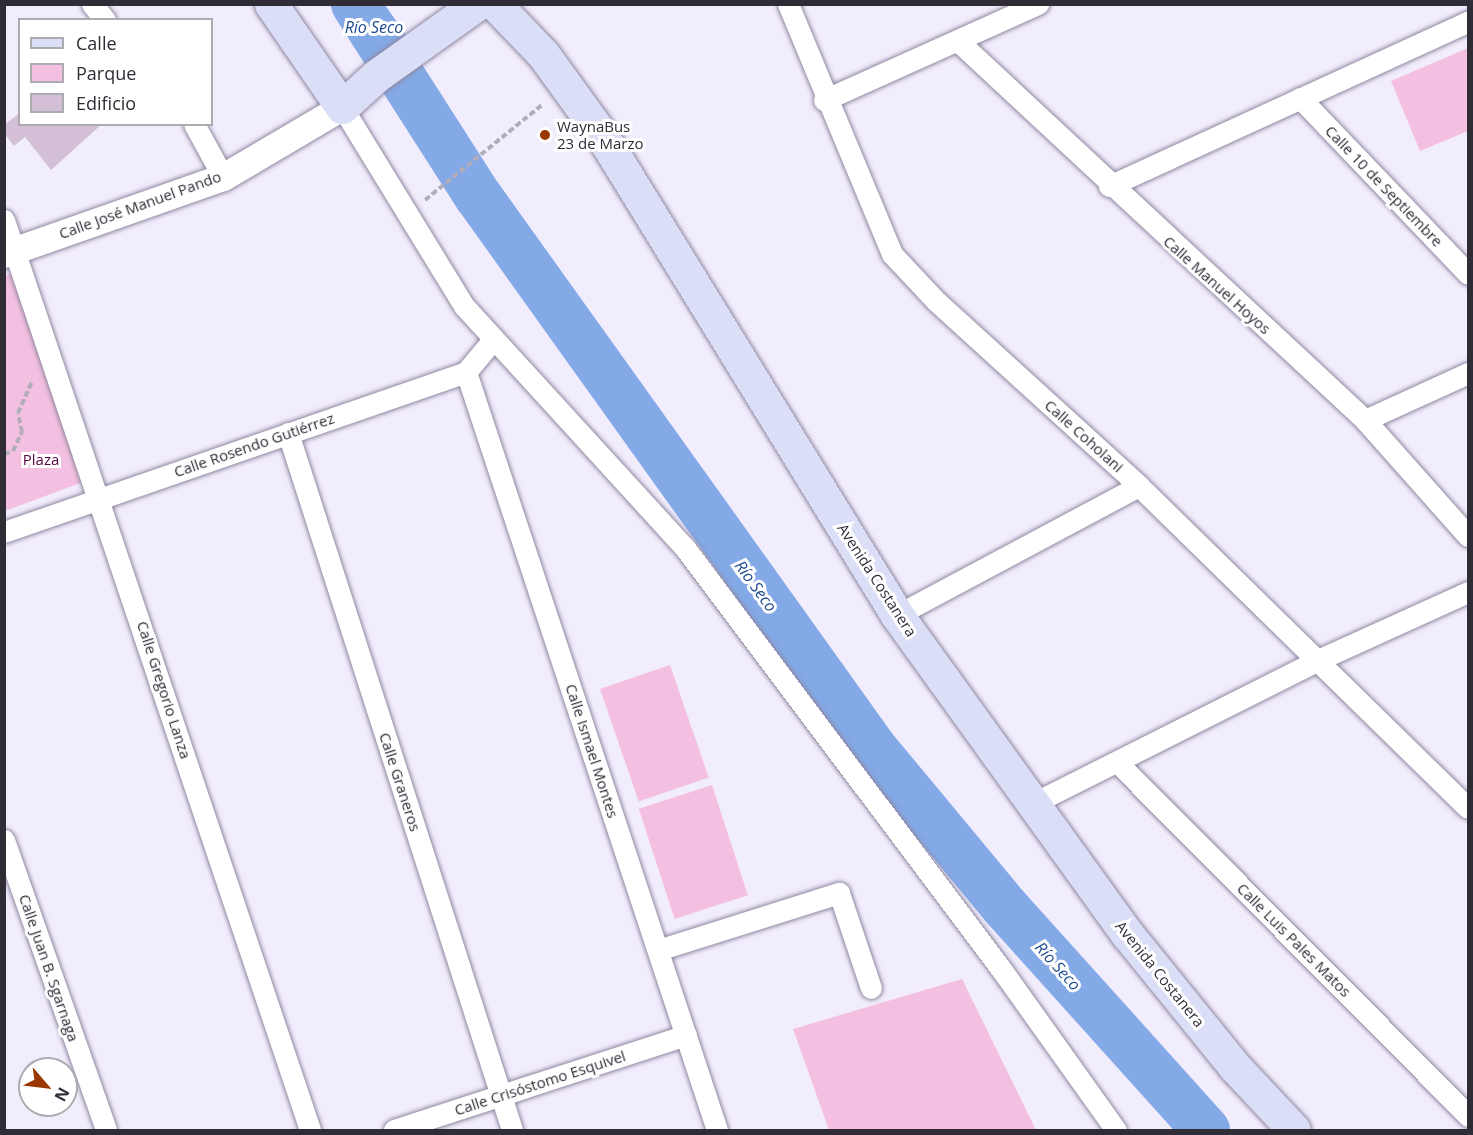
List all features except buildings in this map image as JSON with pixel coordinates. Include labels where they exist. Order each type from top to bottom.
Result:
[{"type":"main road","points":[[271,4],[342,107]]},
{"type":"main road","name":"Calle José Manuel Pando","points":[[342,107],[376,76],[477,4]]},
{"type":"main road","name":"Avenida Costanera","points":[[495,4],[566,83],[897,615],[1128,935],[1235,1067],[1294,1131]]},
{"type":"street","points":[[92,4],[103,18]]},
{"type":"street","name":"Calle Coholani","points":[[788,4],[824,100],[892,254],[936,302],[1139,486],[1468,808]]},
{"type":"street","points":[[824,100],[959,42],[1038,4]]},
{"type":"street","points":[[1109,186],[1468,21]]},
{"type":"street","name":"Calle Manuel Hoyos","points":[[959,42],[1109,186],[1365,420],[1468,536]]},
{"type":"street","name":"Calle 10 de Septiembre","points":[[1300,98],[1468,274]]},
{"type":"street","points":[[342,107],[464,306],[492,341],[545,391],[685,548],[1001,969],[1116,1131]]},
{"type":"street","name":"Calle José Manuel Pando","points":[[10,252],[223,177],[342,107]]},
{"type":"street","points":[[195,126],[223,177]]},
{"type":"street","name":"Calle Gregorio Lanza","points":[[4,220],[10,252],[100,499],[310,1131]]},
{"type":"street","points":[[466,372],[492,341]]},
{"type":"street","name":"Calle Rosendo Gutiérrez","points":[[4,532],[466,372]]},
{"type":"street","name":"Calle Ismael Montes","points":[[466,372],[717,1131]]},
{"type":"street","points":[[1365,420],[1468,373]]},
{"type":"street","name":"Calle Graneros","points":[[288,433],[512,1131]]},
{"type":"street","points":[[897,615],[1139,486]]},
{"type":"street","points":[[1032,804],[1119,764],[1318,660],[1468,592]]},
{"type":"street","name":"Calle Luis Pales Matos","points":[[1119,764],[1468,1116]]},
{"type":"street","name":"Calle Juan B. Sgarnaga","points":[[4,840],[106,1131]]},
{"type":"street","points":[[658,950],[839,893],[871,988]]},
{"type":"street","name":"Calle Crisóstomo Esquivel","points":[[394,1131],[686,1035]]},
{"type":"path","points":[[408,213],[502,141],[566,83]]},
{"type":"path","points":[[4,454],[13,451],[22,432],[18,413],[37,371]]},
{"type":"green space","points":[[1468,48],[1468,131],[1420,151],[1391,81]]},
{"type":"green space","name":"Plaza","points":[[12,274],[86,481],[5,511],[4,276]]},
{"type":"green space","points":[[670,665],[709,778],[639,802],[600,689]]},
{"type":"green space","points":[[712,785],[748,895],[675,919],[639,809]]},
{"type":"green space","points":[[962,979],[1036,1130],[829,1130],[793,1029]]},
{"type":"water","name":"Río Seco","points":[[330,5],[385,5],[406,35],[371,62]]},
{"type":"waterway","name":"Río Seco","points":[[355,4],[478,196],[873,748],[1006,908],[1206,1130]]},
{"type":"place","name":"WaynaBus 23 de Marzo","points":[[545,135]]}]
